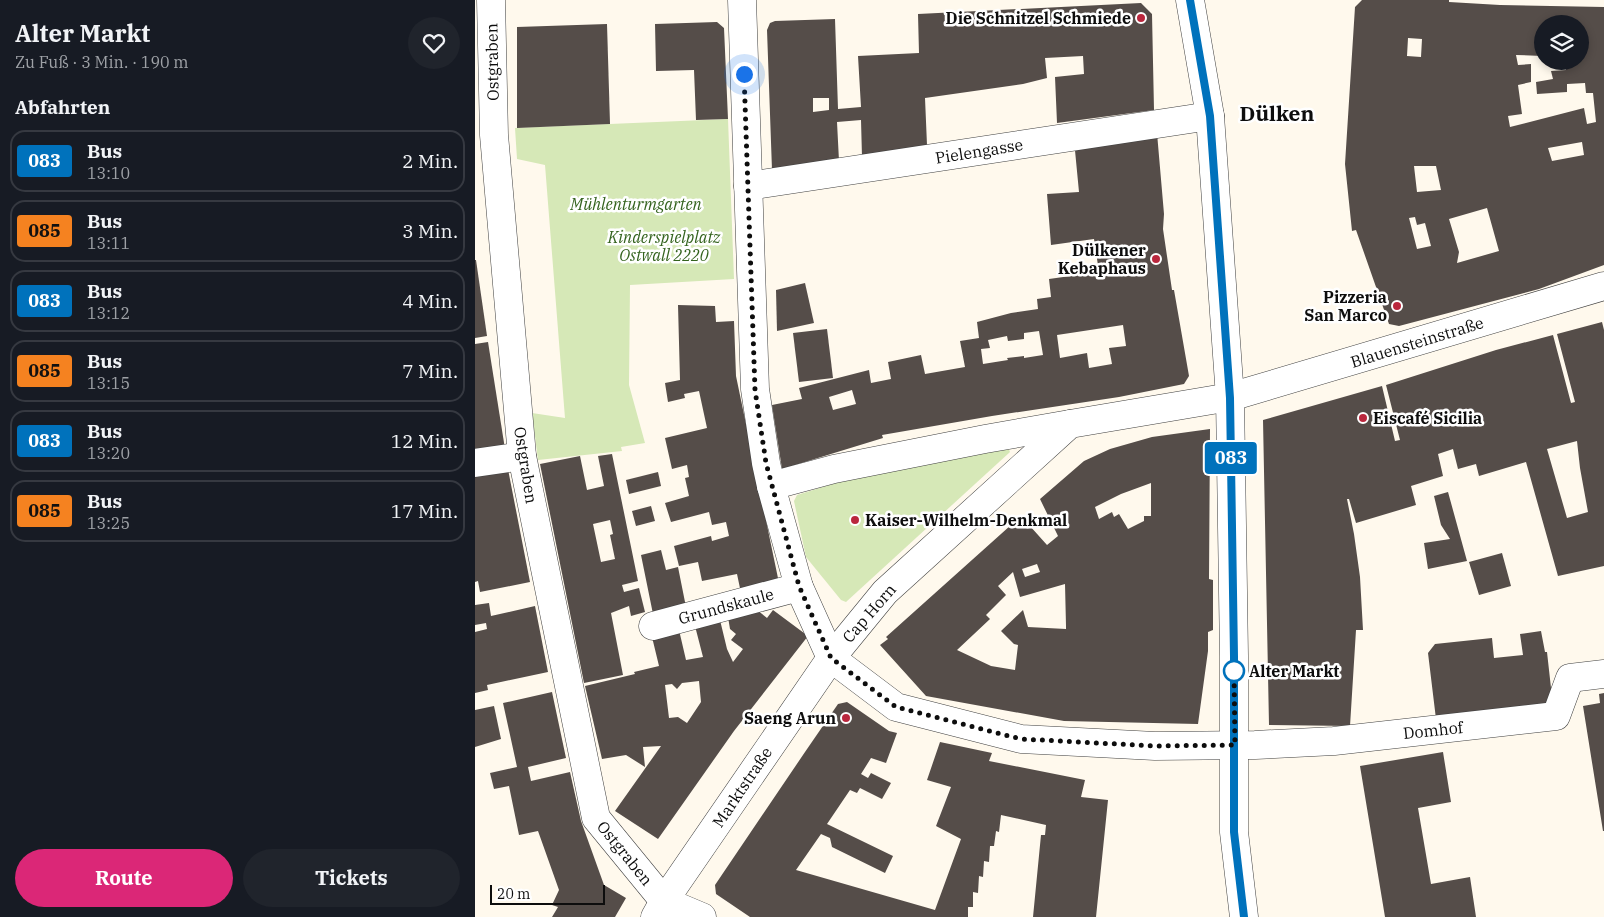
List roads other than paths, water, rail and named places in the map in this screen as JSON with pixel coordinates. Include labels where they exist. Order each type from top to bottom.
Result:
[{"type":"street","name":"Ostgraben","points":[[491,0],[494,135],[522,456],[596,818],[660,909]]},
{"type":"street","name":"Cap Horn","points":[[742,0],[755,390],[771,486],[799,586],[831,658],[885,592],[1070,424]]},
{"type":"street","points":[[1190,0],[1210,116],[1230,398],[1235,745],[1234,832],[1244,917]]},
{"type":"street","name":"Pielengasse","points":[[748,186],[1210,116]]},
{"type":"street","name":"Blauensteinstraße","points":[[1230,398],[1603,290]]},
{"type":"street","points":[[771,486],[834,469],[985,439],[1230,398]]},
{"type":"street","points":[[475,463],[522,456]]},
{"type":"street","name":"Grundskaule","points":[[653,626],[799,586]]},
{"type":"street","points":[[831,658],[896,707],[1021,739],[1155,746],[1235,745]]},
{"type":"street","name":"Marktstraße","points":[[660,909],[831,658]]},
{"type":"street","name":"Domhof","points":[[1235,745],[1334,741],[1556,716],[1570,678],[1604,674]]},
{"type":"street","points":[[660,909],[702,917]]},
{"type":"place","name":"Die Schnitzel Schmiede","points":[[1141,18]]},
{"type":"place","name":"Dülkener Kebaphaus","points":[[1156,259]]},
{"type":"place","name":"Pizzeria San Marco","points":[[1397,306]]},
{"type":"place","name":"Eiscafé Sicilia","points":[[1363,418]]},
{"type":"place","name":"Kaiser-Wilhelm-Denkmal","points":[[855,520]]},
{"type":"place","name":"Alter Markt","points":[[1234,671]]},
{"type":"place","name":"Saeng Arun","points":[[846,718]]},
{"type":"district","name":"Dülken","points":[[1277,114]]},
{"type":"park label","name":"Mühlenturmgarten","points":[[636,204]]},
{"type":"park label","name":"Kinderspielplatz Ostwall 2220","points":[[664,246]]}]
